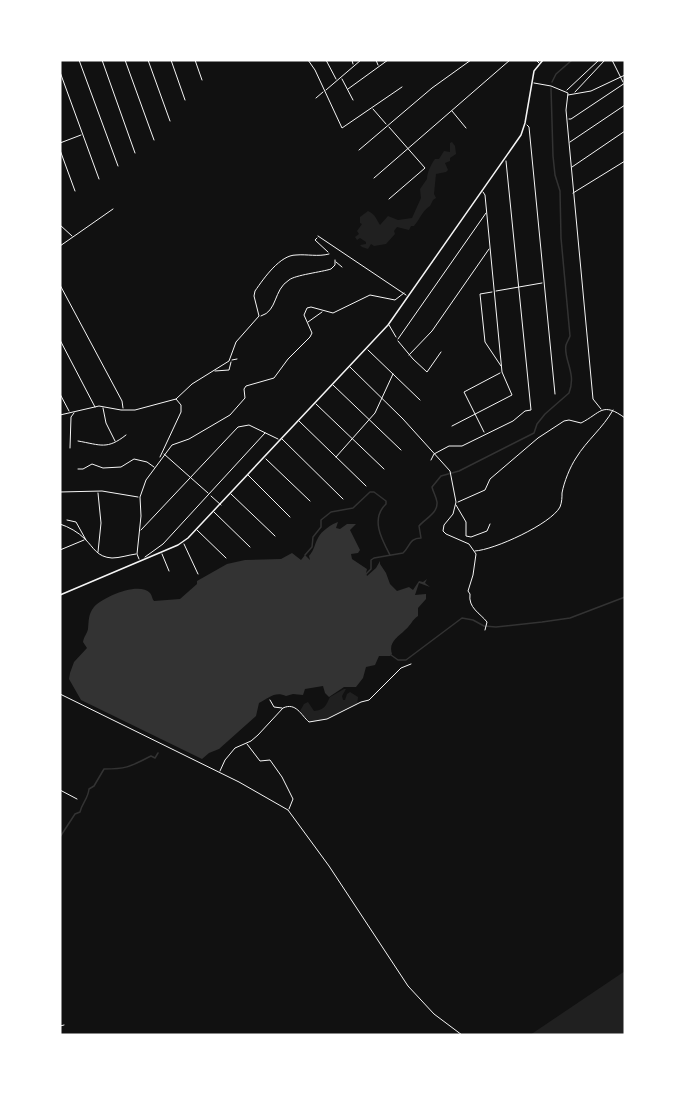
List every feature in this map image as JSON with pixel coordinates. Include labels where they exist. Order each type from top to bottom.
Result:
[{"type":"main road","points":[[60,595],[183,542],[197,530],[388,325],[521,135],[525,125],[534,71],[543,60]]},
{"type":"street","points":[[79,60],[118,166]]},
{"type":"street","points":[[102,60],[135,153]]},
{"type":"street","points":[[125,60],[154,140]]},
{"type":"street","points":[[148,60],[170,121]]},
{"type":"street","points":[[171,60],[185,100]]},
{"type":"street","points":[[195,60],[202,81]]},
{"type":"street","points":[[308,60],[342,128],[402,87]]},
{"type":"street","points":[[326,60],[337,81]]},
{"type":"street","points":[[352,60],[354,66]]},
{"type":"street","points":[[316,98],[361,60]]},
{"type":"street","points":[[376,60],[379,66]]},
{"type":"street","points":[[348,89],[388,60]]},
{"type":"street","points":[[359,150],[432,88],[471,60]]},
{"type":"street","points":[[374,178],[510,60]]},
{"type":"street","points":[[536,60],[539,63]]},
{"type":"street","points":[[566,91],[599,60]]},
{"type":"street","points":[[574,93],[605,60]]},
{"type":"street","points":[[612,60],[625,87]]},
{"type":"street","points":[[60,72],[99,180]]},
{"type":"street","points":[[568,95],[591,91],[625,75]]},
{"type":"street","points":[[341,77],[352,100]]},
{"type":"street","points":[[532,83],[566,91],[568,95],[567,118],[584,316],[590,351],[593,399],[601,409]]},
{"type":"street","points":[[567,118],[572,119],[624,83]]},
{"type":"street","points":[[569,142],[625,105]]},
{"type":"street","points":[[372,107],[425,168],[389,199]]},
{"type":"street","points":[[452,111],[466,128]]},
{"type":"street","points":[[525,125],[529,127],[555,394]]},
{"type":"street","points":[[571,169],[625,131]]},
{"type":"street","points":[[60,143],[83,135]]},
{"type":"street","points":[[60,150],[75,191]]},
{"type":"street","points":[[431,460],[435,454],[449,446],[462,446],[513,422],[525,411],[531,410],[505,159]]},
{"type":"street","points":[[573,193],[625,161]]},
{"type":"street","points":[[452,426],[512,395],[502,372],[483,192]]},
{"type":"street","points":[[60,246],[113,209]]},
{"type":"street","points":[[398,339],[487,213]]},
{"type":"street","points":[[60,225],[73,237]]},
{"type":"street","points":[[342,267],[315,240],[318,236],[408,296]]},
{"type":"street","points":[[409,355],[432,331],[490,248]]},
{"type":"street","points":[[259,315],[254,296],[255,291],[285,256],[329,254]]},
{"type":"street","points":[[60,415],[103,406],[135,410],[176,399],[192,384],[226,364],[236,342],[259,315],[269,312],[278,291],[290,279],[331,269],[335,265],[335,260]]},
{"type":"street","points":[[502,366],[485,342],[480,294],[544,283]]},
{"type":"street","points":[[60,285],[122,401],[123,410]]},
{"type":"street","points":[[160,459],[173,444],[189,439],[228,417],[243,400],[246,387],[274,378],[288,359],[310,338],[312,333],[304,313],[306,308],[311,307],[334,313],[370,295],[395,300],[404,293]]},
{"type":"street","points":[[307,322],[323,311]]},
{"type":"street","points":[[388,325],[409,355],[428,372],[441,352]]},
{"type":"street","points":[[60,340],[95,407]]},
{"type":"street","points":[[366,349],[420,400]]},
{"type":"street","points":[[230,359],[237,359]]},
{"type":"street","points":[[213,371],[229,370],[232,363],[230,359]]},
{"type":"street","points":[[350,366],[450,471],[456,502],[466,522],[466,536],[471,537],[487,531],[490,524]]},
{"type":"street","points":[[485,434],[464,392],[502,372]]},
{"type":"street","points":[[336,458],[375,413],[393,374]]},
{"type":"street","points":[[332,385],[401,450]]},
{"type":"street","points":[[60,394],[70,413]]},
{"type":"street","points":[[140,561],[137,554],[140,532],[140,497],[143,485],[155,469],[169,435],[182,412],[181,405],[176,399]]},
{"type":"street","points":[[315,403],[384,469]]},
{"type":"street","points":[[103,406],[105,421],[116,442]]},
{"type":"street","points":[[456,502],[461,502],[485,489],[490,479],[537,438],[567,420],[580,423],[601,409],[612,410],[625,418]]},
{"type":"street","points":[[475,551],[490,549],[530,530],[559,509],[565,484],[575,460],[584,445],[607,420],[612,410]]},
{"type":"street","points":[[70,448],[71,417],[75,412]]},
{"type":"street","points":[[299,421],[366,486]]},
{"type":"street","points":[[140,532],[238,427],[249,425],[281,440],[343,498]]},
{"type":"street","points":[[146,559],[147,555],[164,544],[267,432]]},
{"type":"street","points":[[78,441],[103,446],[111,445],[126,435]]},
{"type":"street","points":[[164,454],[221,504]]},
{"type":"street","points":[[265,457],[310,501]]},
{"type":"street","points":[[78,469],[92,464],[103,468],[121,467],[132,459],[147,462],[155,469]]},
{"type":"street","points":[[248,476],[290,517]]},
{"type":"street","points":[[60,492],[98,491],[140,497]]},
{"type":"street","points":[[98,491],[101,524],[98,554]]},
{"type":"street","points":[[231,494],[274,536]]},
{"type":"street","points":[[456,502],[453,514],[444,525],[443,531],[469,544],[475,551],[473,576],[468,591],[473,609],[487,622],[485,630]]},
{"type":"street","points":[[214,512],[250,547]]},
{"type":"street","points":[[67,520],[76,522],[92,550],[98,554],[111,558],[137,554]]},
{"type":"street","points":[[60,524],[72,529],[86,541]]},
{"type":"street","points":[[197,530],[226,558]]},
{"type":"street","points":[[60,550],[86,541]]},
{"type":"street","points":[[183,542],[198,574]]},
{"type":"street","points":[[161,552],[169,571]]},
{"type":"street","points":[[270,700],[274,707],[294,707],[309,722],[327,719],[369,700],[401,668],[411,664]]},
{"type":"street","points":[[60,694],[220,773],[288,810],[323,858],[408,986],[434,1014],[462,1035]]},
{"type":"street","points":[[220,773],[230,754],[251,741],[284,708]]},
{"type":"street","points":[[246,742],[260,760],[270,760],[278,770],[293,799],[293,804],[288,810]]},
{"type":"street","points":[[60,791],[77,799]]},
{"type":"street","points":[[60,1026],[64,1025]]},
{"type":"shaded area","points":[[452,142],[456,154],[445,163],[448,170],[446,172],[436,174],[434,194],[436,198],[414,226],[411,226],[409,230],[397,227],[395,234],[386,244],[374,246],[371,244],[368,249],[362,247],[360,245],[366,242],[360,238],[357,240],[355,237],[359,234],[357,231],[362,224],[360,217],[368,211],[380,225],[388,216],[398,220],[412,218],[421,198],[420,189],[427,179],[431,166],[444,151],[450,152]]},
{"type":"shaded area","points":[[338,522],[336,528],[340,529],[347,524],[356,524],[350,530],[360,550],[358,553],[351,554],[352,559],[367,569],[367,576],[380,561],[390,584],[397,591],[409,587],[413,590],[419,581],[423,582],[427,579],[425,583],[430,587],[419,583],[415,595],[426,594],[426,599],[418,608],[418,616],[394,640],[390,656],[379,656],[375,665],[366,667],[363,678],[356,687],[344,687],[329,697],[323,686],[305,689],[303,695],[272,696],[259,703],[256,716],[219,749],[202,759],[81,700],[69,679],[70,673],[74,662],[87,648],[83,642],[90,615],[99,603],[121,592],[138,589],[150,593],[154,601],[180,599],[197,584],[197,581],[227,564],[245,560],[281,559],[292,553],[301,560],[305,555],[310,560],[309,556],[319,535]]},
{"type":"shaded area","points":[[346,689],[342,696],[343,700],[350,692],[358,697],[357,705],[327,719],[315,721],[309,721],[300,711],[308,702],[314,711],[321,710],[330,697]]},
{"type":"shaded area","points":[[625,971],[625,1035],[530,1035]]},
{"type":"waterway","points":[[552,82],[556,74],[572,60]]},
{"type":"waterway","points":[[366,574],[371,569],[371,560],[374,558],[403,553],[412,541],[421,538],[419,526],[436,509],[437,502],[432,487],[441,476],[459,471],[534,433],[537,424],[545,414],[569,393],[571,373],[566,356],[566,345],[570,336],[561,238],[560,191],[553,156],[551,88]]},
{"type":"waterway","points":[[305,555],[312,547],[313,537],[321,527],[321,520],[331,512],[353,508],[370,492],[374,492],[386,501],[378,523],[390,555]]},
{"type":"waterway","points":[[391,655],[398,660],[406,660],[462,618],[473,620],[484,626],[496,627],[542,622],[570,618],[625,597]]},
{"type":"waterway","points":[[60,837],[75,814],[80,812],[89,789],[94,786],[104,769],[129,766],[151,756],[155,758],[158,753]]}]
